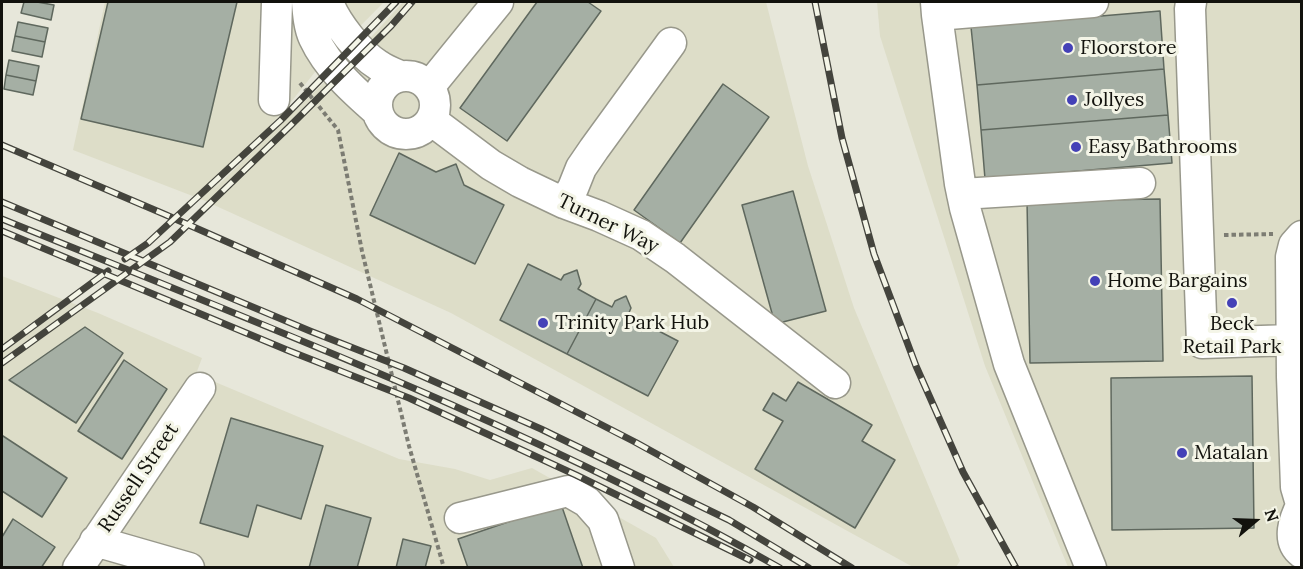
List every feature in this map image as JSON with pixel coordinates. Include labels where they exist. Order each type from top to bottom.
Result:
[{"type":"lane","points":[[274,100],[277,2]]},
{"type":"lane","points":[[307,2],[314,37],[328,61],[350,87],[378,112]]},
{"type":"lane","points":[[328,2],[344,30],[377,65],[400,76],[416,77],[429,87],[435,103],[434,112],[424,127],[407,134],[389,128],[382,121],[378,112],[379,94],[392,79],[400,76]]},
{"type":"lane","points":[[429,87],[498,2]]},
{"type":"lane","points":[[1090,567],[1009,364],[962,194],[936,8],[1094,2]]},
{"type":"lane","points":[[1191,2],[1202,343],[1291,340]]},
{"type":"lane","points":[[564,203],[581,168],[671,43]]},
{"type":"lane","name":"Turner Way","points":[[430,120],[491,165],[520,182],[641,235],[658,246],[834,383]]},
{"type":"lane","points":[[962,194],[1140,183]]},
{"type":"lane","points":[[1290,235],[1294,245],[1291,256],[1291,340],[1296,487],[1301,504],[1293,524],[1293,542],[1302,553]]},
{"type":"lane","name":"Russell Street","points":[[78,567],[200,388]]},
{"type":"lane","points":[[460,518],[568,491],[586,502],[603,520],[619,567]]},
{"type":"lane","points":[[95,541],[189,567]]},
{"type":"path","points":[[299,73],[299,83],[338,130],[364,262],[410,446],[444,567]]},
{"type":"path","points":[[1198,235],[1290,235]]},
{"type":"shaded area","points":[[105,2],[384,2],[315,72],[213,190],[372,36],[403,2],[766,2],[808,166],[854,308],[960,561],[956,567],[913,567],[451,313],[203,200],[73,150]]},
{"type":"shaded area","name":"Beck Retail Park","points":[[877,2],[1301,2],[1301,567],[1068,567],[985,366],[880,36]]},
{"type":"shaded area","points":[[2,276],[98,313],[202,358],[196,374],[399,459],[455,469],[490,480],[532,468],[656,538],[674,567],[2,567]]},
{"type":"building","points":[[24,2],[54,5],[51,20],[21,13]]},
{"type":"building","points":[[108,2],[237,2],[203,147],[81,119]]},
{"type":"building","points":[[537,2],[588,2],[601,11],[507,141],[460,108]]},
{"type":"building","name":"Floorstore","points":[[1160,11],[1164,69],[977,85],[971,27]]},
{"type":"building","points":[[18,22],[48,28],[45,42],[15,36]]},
{"type":"building","points":[[15,36],[45,42],[42,57],[12,51]]},
{"type":"building","points":[[9,60],[39,66],[36,81],[6,75]]},
{"type":"building","name":"Jollyes","points":[[1164,69],[1168,115],[981,130],[977,85]]},
{"type":"building","points":[[6,75],[36,81],[33,95],[4,89]]},
{"type":"building","points":[[723,84],[769,117],[680,243],[634,210]]},
{"type":"building","name":"Easy Bathrooms","points":[[1168,115],[1172,163],[985,179],[981,130]]},
{"type":"building","points":[[399,153],[436,172],[456,164],[464,185],[504,205],[475,264],[370,215]]},
{"type":"building","points":[[793,191],[826,311],[775,324],[742,205]]},
{"type":"building","name":"Home Bargains","points":[[1160,199],[1163,361],[1030,363],[1027,201]]},
{"type":"building","points":[[528,264],[561,280],[564,275],[577,270],[581,284],[578,289],[596,299],[567,354],[500,320]]},
{"type":"building","points":[[626,296],[631,308],[628,315],[678,341],[648,396],[567,354],[596,299],[612,307],[615,301]]},
{"type":"building","points":[[85,327],[123,353],[76,423],[9,380]]},
{"type":"building","points":[[124,360],[167,389],[122,459],[78,431]]},
{"type":"building","name":"Matalan","points":[[1252,376],[1254,528],[1112,530],[1111,378]]},
{"type":"building","points":[[798,382],[872,425],[862,441],[895,460],[855,528],[755,469],[783,421],[763,410],[773,393],[786,401]]},
{"type":"building","points":[[231,418],[323,446],[301,519],[257,505],[248,537],[200,523]]},
{"type":"building","points":[[3,436],[67,478],[42,517],[2,491]]},
{"type":"building","points":[[561,504],[583,568],[468,568],[458,539]]},
{"type":"building","points":[[326,505],[371,518],[357,568],[309,568]]},
{"type":"building","points":[[13,519],[55,547],[41,568],[2,568],[2,537]]},
{"type":"building","points":[[403,539],[431,546],[425,568],[396,568]]},
{"type":"railway","points":[[125,259],[148,243],[281,120],[396,2]]},
{"type":"railway","points":[[2,363],[170,242],[391,26],[412,2]]},
{"type":"railway","points":[[815,2],[842,138],[874,254],[916,366],[963,472],[1016,568]]},
{"type":"railway","points":[[2,145],[357,299],[635,442],[753,507],[852,568]]},
{"type":"railway","points":[[2,202],[404,368],[541,429],[729,520],[809,568]]},
{"type":"railway","points":[[2,219],[298,339],[494,424],[591,469],[780,568]]},
{"type":"railway","points":[[2,231],[287,350],[409,398],[576,475],[750,560]]},
{"type":"railway","points":[[2,349],[108,271]]},
{"type":"place","name":"Floorstore","points":[[1068,48]]},
{"type":"place","name":"Jollyes","points":[[1072,100]]},
{"type":"place","name":"Easy Bathrooms","points":[[1076,147]]},
{"type":"place","name":"Home Bargains","points":[[1095,281]]},
{"type":"place","name":"Beck Retail Park","points":[[1232,303]]},
{"type":"place","name":"Trinity Park Hub","points":[[543,323]]},
{"type":"place","name":"Matalan","points":[[1182,453]]}]
